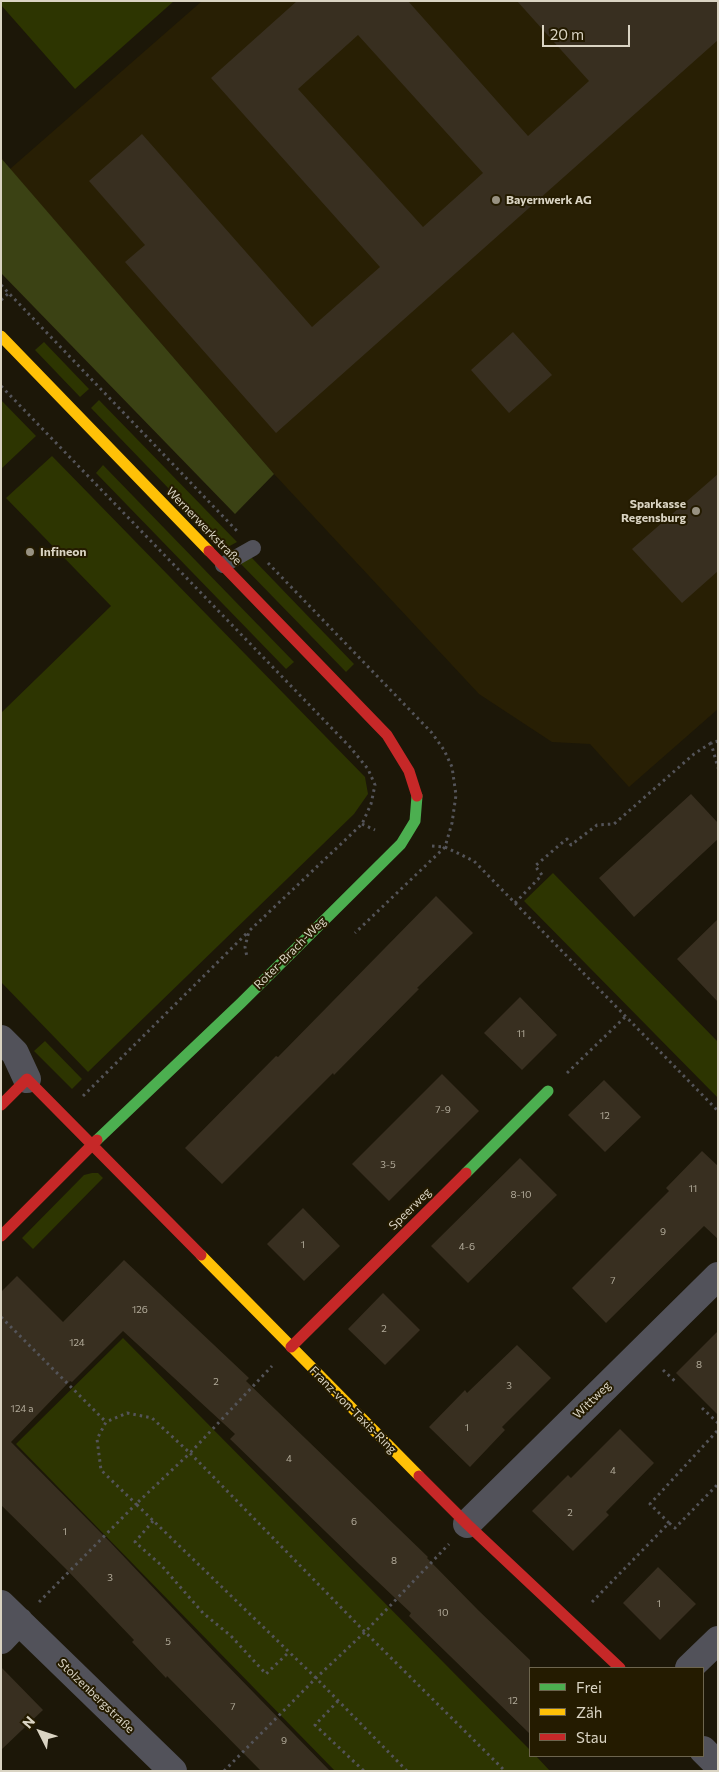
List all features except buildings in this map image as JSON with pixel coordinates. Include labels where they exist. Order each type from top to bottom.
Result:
[{"type":"street","name":"Wernerwerkstraße","points":[[1,336],[387,735]]},
{"type":"street","name":"Roter-Brach-Weg","points":[[1,1236],[401,844],[415,821],[417,794],[409,771],[387,735]]},
{"type":"street","points":[[1,1039],[15,1053],[27,1079],[92,1145]]},
{"type":"street","points":[[1,1105],[27,1079]]},
{"type":"street","name":"Speerweg","points":[[291,1347],[548,1091]]},
{"type":"street","name":"Franz-von-Taxis-Ring","points":[[92,1145],[467,1524],[619,1667]]},
{"type":"street","name":"Wittweg","points":[[467,1524],[718,1276]]},
{"type":"street","name":"Stolzenbergstraße","points":[[7,1622],[173,1771]]},
{"type":"street","points":[[690,1667],[718,1640]]},
{"type":"street","points":[[704,1751],[718,1766]]},
{"type":"lane","points":[[223,565],[254,548]]},
{"type":"path","points":[[1,300],[9,293]]},
{"type":"path","points":[[1,386],[350,748],[368,769],[375,785],[371,804],[362,824],[249,931],[63,1115]]},
{"type":"path","points":[[516,903],[542,875],[535,866],[563,842],[567,839],[571,845],[597,826],[614,824],[694,754],[718,741]]},
{"type":"path","points":[[711,744],[718,768]]},
{"type":"path","points":[[445,847],[474,861],[718,1111]]},
{"type":"path","points":[[240,1003],[248,964],[245,947],[249,931]]},
{"type":"path","points":[[548,1091],[626,1016]]},
{"type":"path","points":[[1,1317],[106,1422]]},
{"type":"path","points":[[7,1622],[190,1453],[291,1347]]},
{"type":"path","points":[[702,1408],[718,1424]]},
{"type":"path","points":[[406,1771],[316,1678],[101,1470],[97,1439],[106,1422],[127,1413],[152,1418],[190,1453],[365,1632],[505,1771]]},
{"type":"path","points":[[718,1430],[650,1504],[675,1528],[718,1484]]},
{"type":"path","points":[[154,1521],[134,1542],[161,1565],[203,1613],[231,1636],[266,1674],[289,1652]]},
{"type":"path","points":[[572,1622],[669,1523]]},
{"type":"path","points":[[224,1771],[316,1678],[365,1632],[467,1524]]},
{"type":"path","points":[[338,1701],[315,1725],[364,1771]]},
{"type":"shaded area","points":[[202,1],[718,1],[718,709],[629,787],[590,744],[552,742],[479,694],[274,474],[10,169]]},
{"type":"green space","points":[[1,1],[174,1],[75,89],[1,5]]},
{"type":"green space","points":[[1,158],[274,474],[235,514],[1,273]]},
{"type":"green space","points":[[44,342],[89,389],[80,397],[35,350]]},
{"type":"green space","points":[[1,400],[36,436],[1,469]]},
{"type":"green space","points":[[99,400],[237,542],[226,548],[91,408]]},
{"type":"green space","points":[[52,456],[365,777],[368,794],[354,814],[88,1072],[1,982],[1,713],[111,606],[6,498]]},
{"type":"green space","points":[[103,465],[294,662],[286,669],[96,473]]},
{"type":"green space","points":[[251,557],[354,664],[346,672],[240,563]]},
{"type":"green space","points":[[553,873],[718,1042],[718,1098],[524,901]]},
{"type":"green space","points":[[45,1041],[82,1079],[72,1089],[34,1051]]},
{"type":"green space","points":[[98,1173],[103,1178],[33,1249],[22,1238],[84,1175]]},
{"type":"green space","points":[[123,1338],[529,1749],[529,1757],[537,1757],[550,1771],[335,1771],[16,1444]]},
{"type":"traffic: fast","points":[[97,1140],[241,1003],[401,844],[415,821],[417,796]]},
{"type":"traffic: fast","points":[[466,1173],[548,1091]]},
{"type":"traffic: slow","points":[[1,336],[209,551]]},
{"type":"traffic: slow","points":[[201,1255],[419,1476]]},
{"type":"traffic: jam","points":[[209,551],[387,735],[409,771],[417,796]]},
{"type":"traffic: jam","points":[[1,1105],[27,1079],[201,1255]]},
{"type":"traffic: jam","points":[[1,1236],[97,1140]]},
{"type":"traffic: jam","points":[[291,1347],[466,1173]]},
{"type":"traffic: jam","points":[[419,1476],[467,1524],[619,1667]]},
{"type":"place","name":"Bayernwerk AG","points":[[496,200]]},
{"type":"place","name":"Sparkasse Regensburg","points":[[696,511]]},
{"type":"place","name":"Infineon","points":[[30,552]]}]
